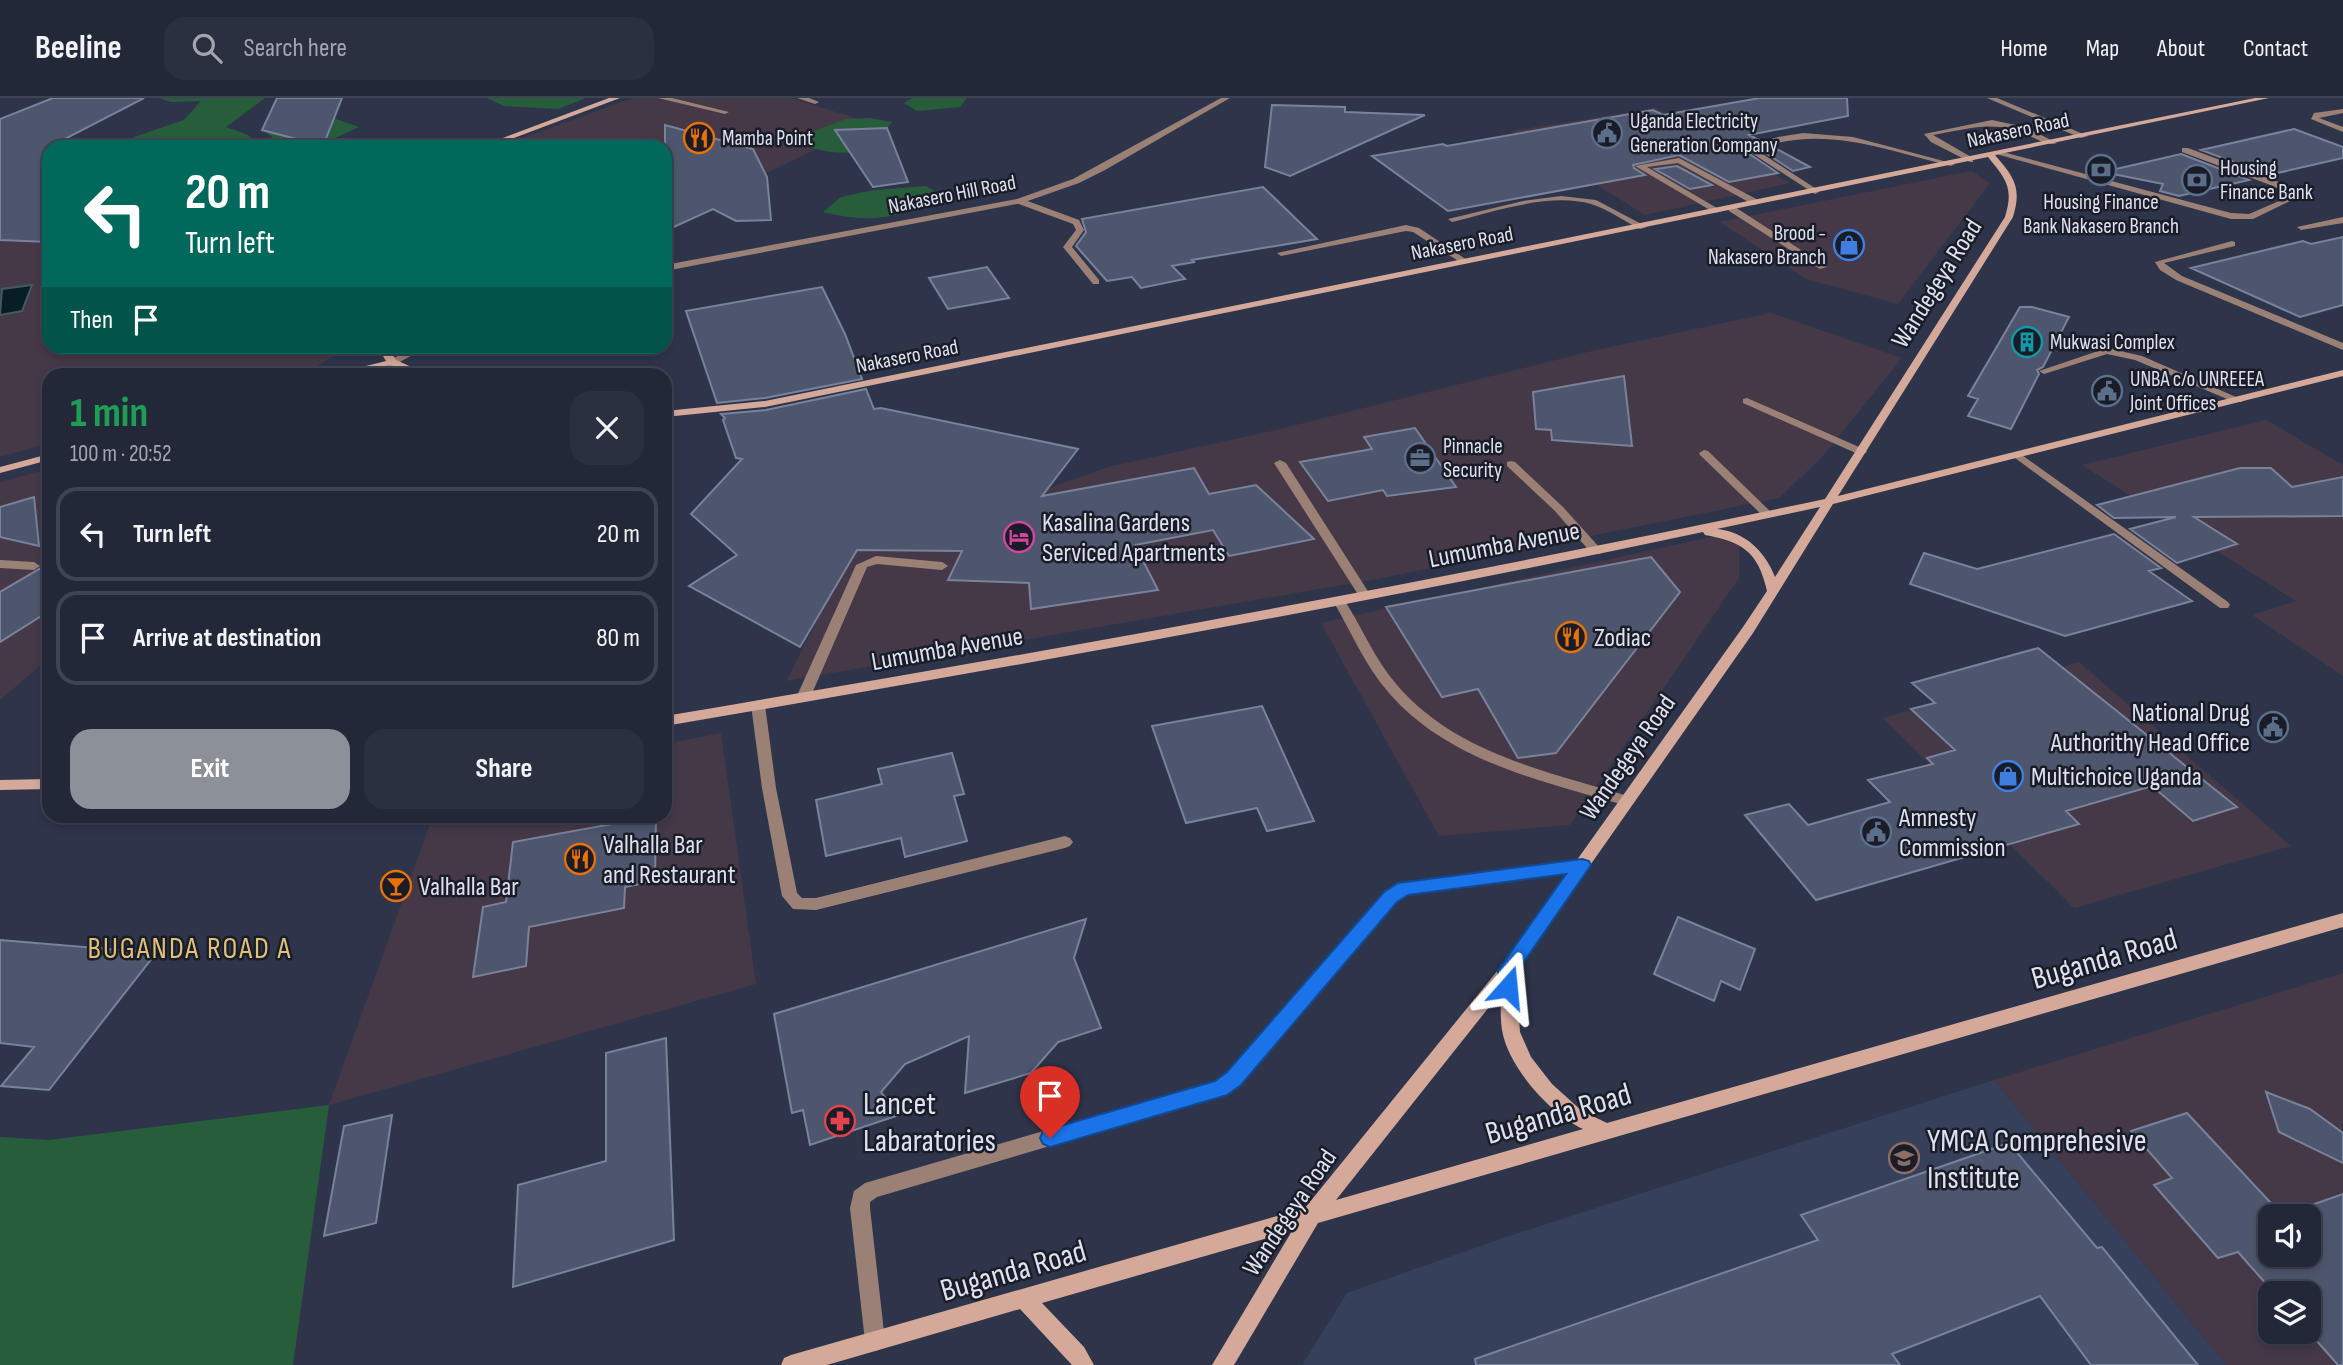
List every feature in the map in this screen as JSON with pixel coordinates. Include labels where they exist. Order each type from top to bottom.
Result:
[{"type":"street","points":[[502,140],[617,98]]},
{"type":"street","points":[[662,98],[725,112]]},
{"type":"street","points":[[801,98],[815,102]]},
{"type":"street","name":"Nakasero Hill Road","points":[[672,267],[1018,201],[1076,181],[1226,98]]},
{"type":"street","points":[[1991,98],[2084,136]]},
{"type":"street","name":"Nakasero Road","points":[[672,413],[765,404],[1815,192],[2265,98]]},
{"type":"street","points":[[2343,111],[2317,115],[2315,119],[2343,130]]},
{"type":"street","points":[[1970,160],[1928,134],[1992,122],[2022,129],[2053,143]]},
{"type":"street","points":[[1815,192],[1764,160],[1754,152],[1755,146],[1782,137],[1818,134],[1951,164]]},
{"type":"street","points":[[1996,155],[2231,216],[2250,217],[2290,199],[2292,193],[2276,184],[2185,150]]},
{"type":"street","name":"Wandegeya Road","points":[[1222,1365],[1312,1215],[1508,970],[1773,592],[2009,217],[2014,190],[2011,179],[1996,155]]},
{"type":"street","points":[[1718,211],[1639,166],[1679,160],[1757,203]]},
{"type":"street","points":[[1452,219],[1554,199],[1575,198],[1594,202],[1643,226]]},
{"type":"street","points":[[1018,201],[1076,222],[1080,230],[1067,247],[1096,282]]},
{"type":"street","points":[[1732,208],[1823,267]]},
{"type":"street","points":[[2301,227],[2343,220]]},
{"type":"street","points":[[1281,253],[1406,228],[1416,230],[1466,262]]},
{"type":"street","points":[[2232,244],[2159,262],[2179,278],[2343,347]]},
{"type":"street","points":[[2044,371],[2107,351],[2138,358],[2238,400]]},
{"type":"street","points":[[387,354],[392,362],[407,368]]},
{"type":"street","points":[[369,368],[392,362],[408,354]]},
{"type":"street","name":"Lumumba Avenue","points":[[672,720],[962,671],[1685,533],[1829,502],[2019,456],[2343,373]]},
{"type":"street","points":[[1747,401],[1861,452]]},
{"type":"street","points":[[1704,453],[1768,515]]},
{"type":"street","points":[[2019,456],[2224,605]]},
{"type":"street","points":[[0,470],[42,459]]},
{"type":"street","points":[[1280,463],[1365,596]]},
{"type":"street","points":[[1511,464],[1559,509],[1596,551]]},
{"type":"street","points":[[1685,533],[1714,532],[1730,535],[1744,542],[1765,563],[1773,592]]},
{"type":"street","points":[[803,698],[862,565],[876,560],[942,566]]},
{"type":"street","points":[[0,564],[34,566]]},
{"type":"street","points":[[1339,601],[1392,688],[1430,725],[1495,758],[1627,801]]},
{"type":"street","points":[[758,705],[769,788],[790,896],[799,904],[816,904],[1065,842]]},
{"type":"street","points":[[0,785],[42,784]]},
{"type":"street","points":[[875,1341],[860,1208],[862,1197],[872,1189],[1220,1088],[1234,1079],[1390,897],[1404,888],[1582,865]]},
{"type":"street","name":"Buganda Road","points":[[790,1365],[2343,920]]},
{"type":"street","points":[[1508,970],[1511,1032],[1524,1062],[1546,1090],[1576,1117],[1605,1130]]},
{"type":"street","points":[[1023,1298],[1077,1353],[1084,1365]]},
{"type":"shaded area","points":[[633,98],[791,98],[871,123],[758,177],[672,149],[672,140],[517,140]]},
{"type":"shaded area","points":[[1656,108],[1790,183],[1645,215],[1511,131]]},
{"type":"shaded area","points":[[1971,171],[1990,183],[1898,304],[1806,279],[1720,222]]},
{"type":"shaded area","points":[[0,173],[42,203],[42,354],[337,354],[314,368],[42,368],[42,445],[0,457]]},
{"type":"shaded area","points":[[32,285],[22,311],[0,315],[2,289]]},
{"type":"shaded area","points":[[1771,313],[1902,358],[1823,456],[1779,498],[1377,579],[786,681],[886,486],[1019,499],[1108,467],[1272,431],[1596,350]]},
{"type":"shaded area","points":[[2266,420],[2343,465],[2343,676],[2252,615],[2296,601],[2082,465]]},
{"type":"shaded area","points":[[42,471],[42,664],[0,700],[0,482]]},
{"type":"shaded area","points":[[1715,536],[1739,546],[1739,578],[1570,825],[1439,836],[1321,623]]},
{"type":"shaded area","points":[[2079,662],[2291,846],[2074,908],[1883,718]]},
{"type":"shaded area","points":[[721,733],[756,984],[329,1105],[430,823],[672,823],[672,743]]},
{"type":"shaded area","points":[[2343,973],[2343,1365],[2226,1365],[1994,1080]]},
{"type":"shaded area","name":"YMCA Comprehesive Institute","points":[[1994,1080],[2226,1365],[1302,1365],[1347,1293],[1506,1237]]},
{"type":"green space","points":[[159,98],[265,98],[226,127],[248,135],[253,140],[132,140],[134,137],[184,120],[201,101],[171,102]]},
{"type":"green space","points":[[487,98],[586,98],[558,109],[504,106]]},
{"type":"green space","points":[[912,98],[967,98],[960,107],[917,111],[904,103]]},
{"type":"green space","points":[[869,118],[892,122],[875,142],[863,150],[842,153],[806,146],[803,135],[846,119]]},
{"type":"green space","points":[[336,119],[359,127],[330,140],[276,140],[262,129]]},
{"type":"green space","points":[[926,186],[936,192],[935,203],[905,213],[867,218],[823,212],[841,197],[874,190]]},
{"type":"green space","points":[[329,1105],[293,1365],[0,1365],[0,1137],[49,1140]]},
{"type":"building","points":[[53,98],[144,98],[63,140],[42,140],[42,242],[0,240],[0,119]]},
{"type":"building","points":[[277,98],[342,98],[325,140],[300,140],[262,130]]},
{"type":"building","points":[[1760,98],[1847,98],[1848,116],[1749,135],[1759,140],[1749,144],[1748,153],[1778,173],[1729,182],[1679,155],[1633,165],[1645,175],[1448,211],[1372,156],[1443,144],[1447,146],[1653,110],[1663,115]]},
{"type":"building","points":[[1272,105],[1345,107],[1345,112],[1425,115],[1290,176],[1265,167]]},
{"type":"building","points":[[665,125],[753,149],[767,177],[771,220],[736,221],[713,209],[672,228],[672,140],[665,140]]},
{"type":"building","points":[[887,128],[908,182],[873,187],[835,130]]},
{"type":"building","points":[[2294,129],[2343,147],[2343,158],[2269,175],[2201,150]]},
{"type":"building","points":[[1773,147],[1810,167],[1793,171],[1761,150]]},
{"type":"building","points":[[2181,154],[2249,180],[2179,196],[2160,191],[2163,184],[2103,172]]},
{"type":"building","points":[[1677,166],[1712,185],[1690,189],[1655,169]]},
{"type":"building","points":[[1263,187],[1317,239],[1192,260],[1194,262],[1172,266],[1185,279],[1141,288],[1132,277],[1107,281],[1076,246],[1086,232],[1082,219]]},
{"type":"building","points":[[2343,237],[2343,305],[2300,317],[2191,268],[2303,241],[2311,244]]},
{"type":"building","points":[[987,267],[1009,298],[948,309],[929,278]]},
{"type":"building","points":[[822,287],[845,334],[862,379],[765,398],[717,403],[686,311]]},
{"type":"building","points":[[2020,307],[2032,307],[2069,317],[2043,367],[2037,370],[2039,374],[2011,429],[1968,416],[1978,399],[1968,396]]},
{"type":"building","points":[[1624,376],[1632,446],[1552,440],[1551,430],[1536,429],[1533,392]]},
{"type":"building","points":[[866,389],[874,409],[881,408],[1078,449],[1042,496],[1194,468],[1209,494],[1256,485],[1314,539],[1229,556],[1213,530],[1135,545],[1158,590],[1031,609],[1029,583],[948,580],[962,551],[857,550],[800,647],[689,586],[737,555],[691,514],[742,459],[736,458],[723,420],[725,418],[721,414],[766,410]]},
{"type":"building","points":[[1415,428],[1456,487],[1387,496],[1383,490],[1328,501],[1300,462],[1372,449],[1364,437]]},
{"type":"building","points":[[2240,468],[2271,468],[2292,487],[2343,477],[2343,516],[2194,517],[2237,544],[2177,563],[2130,529],[2176,517],[2114,518],[2097,505]]},
{"type":"building","points":[[34,497],[39,546],[0,537],[0,507]]},
{"type":"building","points":[[2114,534],[2161,568],[2149,571],[2192,601],[2065,636],[1910,584],[1924,553],[1977,569]]},
{"type":"building","points":[[1651,557],[1680,592],[1556,753],[1518,758],[1478,689],[1442,697],[1386,607]]},
{"type":"building","points":[[41,568],[42,616],[0,642],[0,592]]},
{"type":"building","points":[[2038,648],[2237,807],[2193,821],[2152,786],[2066,811],[2079,824],[1816,900],[1745,815],[1789,804],[1808,825],[1890,802],[1868,780],[1933,764],[1927,758],[1955,750],[1911,709],[1935,703],[1912,683]]},
{"type":"building","points":[[1262,706],[1314,821],[1267,831],[1257,808],[1186,823],[1152,726]]},
{"type":"building","points":[[952,753],[964,794],[954,796],[967,841],[905,857],[901,838],[826,856],[816,800],[882,784],[878,769]]},
{"type":"building","points":[[618,823],[656,823],[655,881],[625,887],[624,908],[529,927],[526,966],[473,977],[483,907],[506,902],[513,842]]},
{"type":"building","points":[[1678,917],[1755,949],[1740,990],[1721,981],[1714,1001],[1654,974]]},
{"type":"building","points":[[1086,919],[1074,958],[1101,1028],[1058,1042],[1031,1073],[965,1093],[969,1036],[905,1064],[881,1092],[899,1115],[810,1145],[803,1110],[792,1113],[774,1014]]},
{"type":"building","points":[[0,940],[156,953],[49,1090],[1,1086],[34,1047],[0,1043]]},
{"type":"building","points":[[666,1038],[674,1240],[513,1287],[518,1185],[606,1161],[606,1053]]},
{"type":"building","points":[[2266,1092],[2310,1109],[2343,1133],[2343,1163],[2279,1132]]},
{"type":"building","points":[[2187,1113],[2272,1204],[2258,1204],[2258,1267],[2321,1267],[2321,1204],[2314,1204],[2343,1194],[2343,1365],[2338,1365],[2319,1344],[2321,1281],[2263,1281],[2238,1252],[2218,1258],[2154,1185],[2172,1178],[2131,1131]]},
{"type":"building","points":[[392,1115],[376,1223],[324,1236],[344,1126]]},
{"type":"building","points":[[2009,1143],[2097,1248],[2102,1247],[2198,1365],[2091,1365],[2040,1296],[1892,1354],[1900,1365],[1476,1365],[1475,1359],[1818,1240],[1801,1215]]},
{"type":"place","name":"Uganda Electricity Generation Company","points":[[1607,133]]},
{"type":"place","name":"Mamba Point","points":[[699,138]]},
{"type":"place","name":"Housing Finance Bank Nakasero Branch","points":[[2101,170]]},
{"type":"place","name":"Housing Finance Bank","points":[[2197,180]]},
{"type":"place","name":"Brood - Nakasero Branch","points":[[1849,245]]},
{"type":"place","name":"Mukwasi Complex","points":[[2027,342]]},
{"type":"place","name":"UNBA c/o UNREEEA Joint Offices","points":[[2107,391]]},
{"type":"place","name":"Pinnacle Security","points":[[1420,458]]},
{"type":"place","name":"Kasalina Gardens Serviced Apartments","points":[[1019,537]]},
{"type":"place","name":"Zodiac","points":[[1571,637]]},
{"type":"place","name":"National Drug Authorithy Head Office","points":[[2273,727]]},
{"type":"place","name":"Multichoice Uganda","points":[[2008,776]]},
{"type":"place","name":"Amnesty Commission","points":[[1876,832]]},
{"type":"place","name":"Valhalla Bar and Restaurant","points":[[580,859]]},
{"type":"place","name":"Valhalla Bar","points":[[396,886]]},
{"type":"place","name":"Lancet Labaratories","points":[[840,1121]]},
{"type":"place","name":"YMCA Comprehesive Institute","points":[[1904,1158]]},
{"type":"district","name":"BUGANDA ROAD A","points":[[190,948]]},
{"type":"route","points":[[1050,1138],[1220,1088],[1234,1079],[1390,897],[1404,888],[1582,865],[1508,970],[1508,987]]}]
